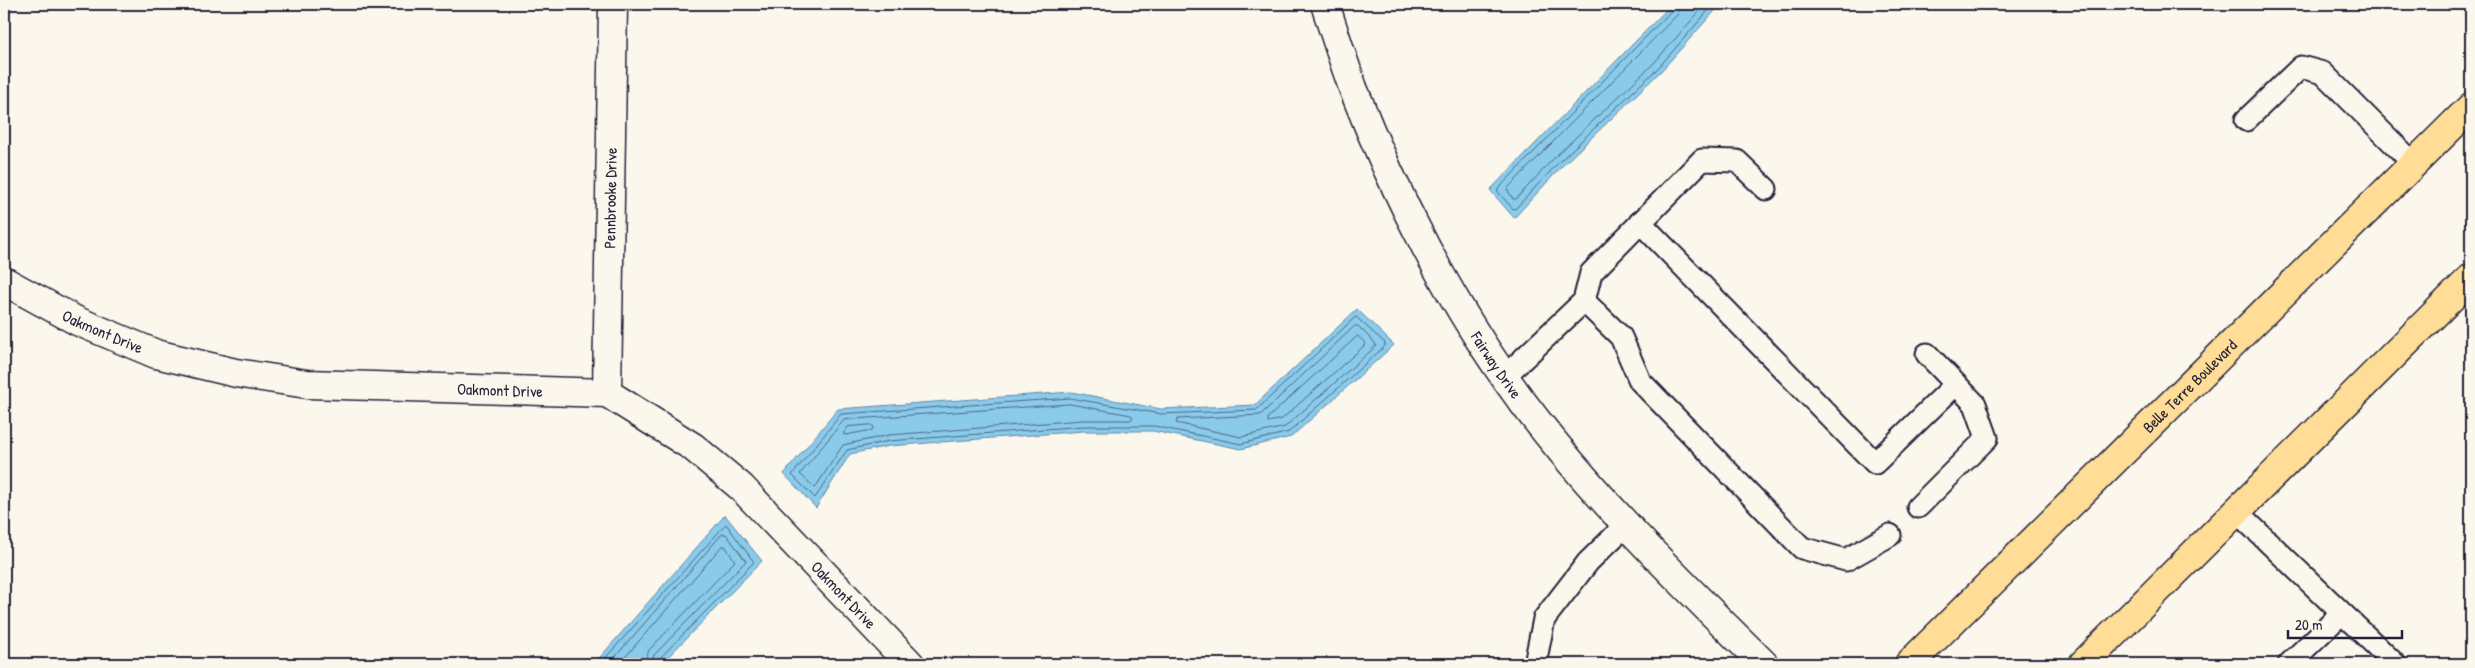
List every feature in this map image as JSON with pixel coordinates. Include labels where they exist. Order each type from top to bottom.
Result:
[{"type":"highway","name":"Belle Terre Boulevard","points":[[1908,664],[2471,107]]},
{"type":"highway","points":[[2083,664],[2471,278]]},
{"type":"street","name":"Pennbrooke Drive","points":[[606,393],[614,4]]},
{"type":"street","name":"Fairway Drive","points":[[1325,4],[1354,88],[1404,204],[1462,312],[1521,400],[1585,480],[1764,664]]},
{"type":"street","name":"Oakmont Drive","points":[[4,281],[77,321],[156,354],[236,373],[307,384],[606,393],[693,447],[741,487],[910,664]]},
{"type":"lane","points":[[2246,120],[2301,67],[2323,73],[2414,164]]},
{"type":"lane","points":[[1505,376],[1584,301],[1591,273],[1702,160],[1738,160],[1766,189]]},
{"type":"lane","points":[[1640,222],[1875,463],[1956,384]]},
{"type":"lane","points":[[1584,301],[1621,337],[1640,381],[1802,548],[1846,560],[1890,535]]},
{"type":"lane","points":[[1918,507],[1987,438],[1975,404],[1927,354]]},
{"type":"lane","points":[[2236,511],[2395,664]]},
{"type":"lane","points":[[1535,664],[1544,619],[1588,562],[1627,524]]},
{"type":"lane","points":[[2289,664],[2342,613]]},
{"type":"water","points":[[1672,4],[1721,4],[1661,71],[1563,165],[1514,218],[1490,190]]},
{"type":"water","points":[[1357,309],[1394,345],[1291,437],[1241,449],[1153,431],[1084,431],[889,446],[850,454],[816,508],[784,474],[838,409],[1071,392],[1161,409],[1255,405]]},
{"type":"water","points":[[725,515],[762,561],[661,664],[594,664]]},
{"type":"water","points":[[294,661],[355,664],[294,664]]}]
